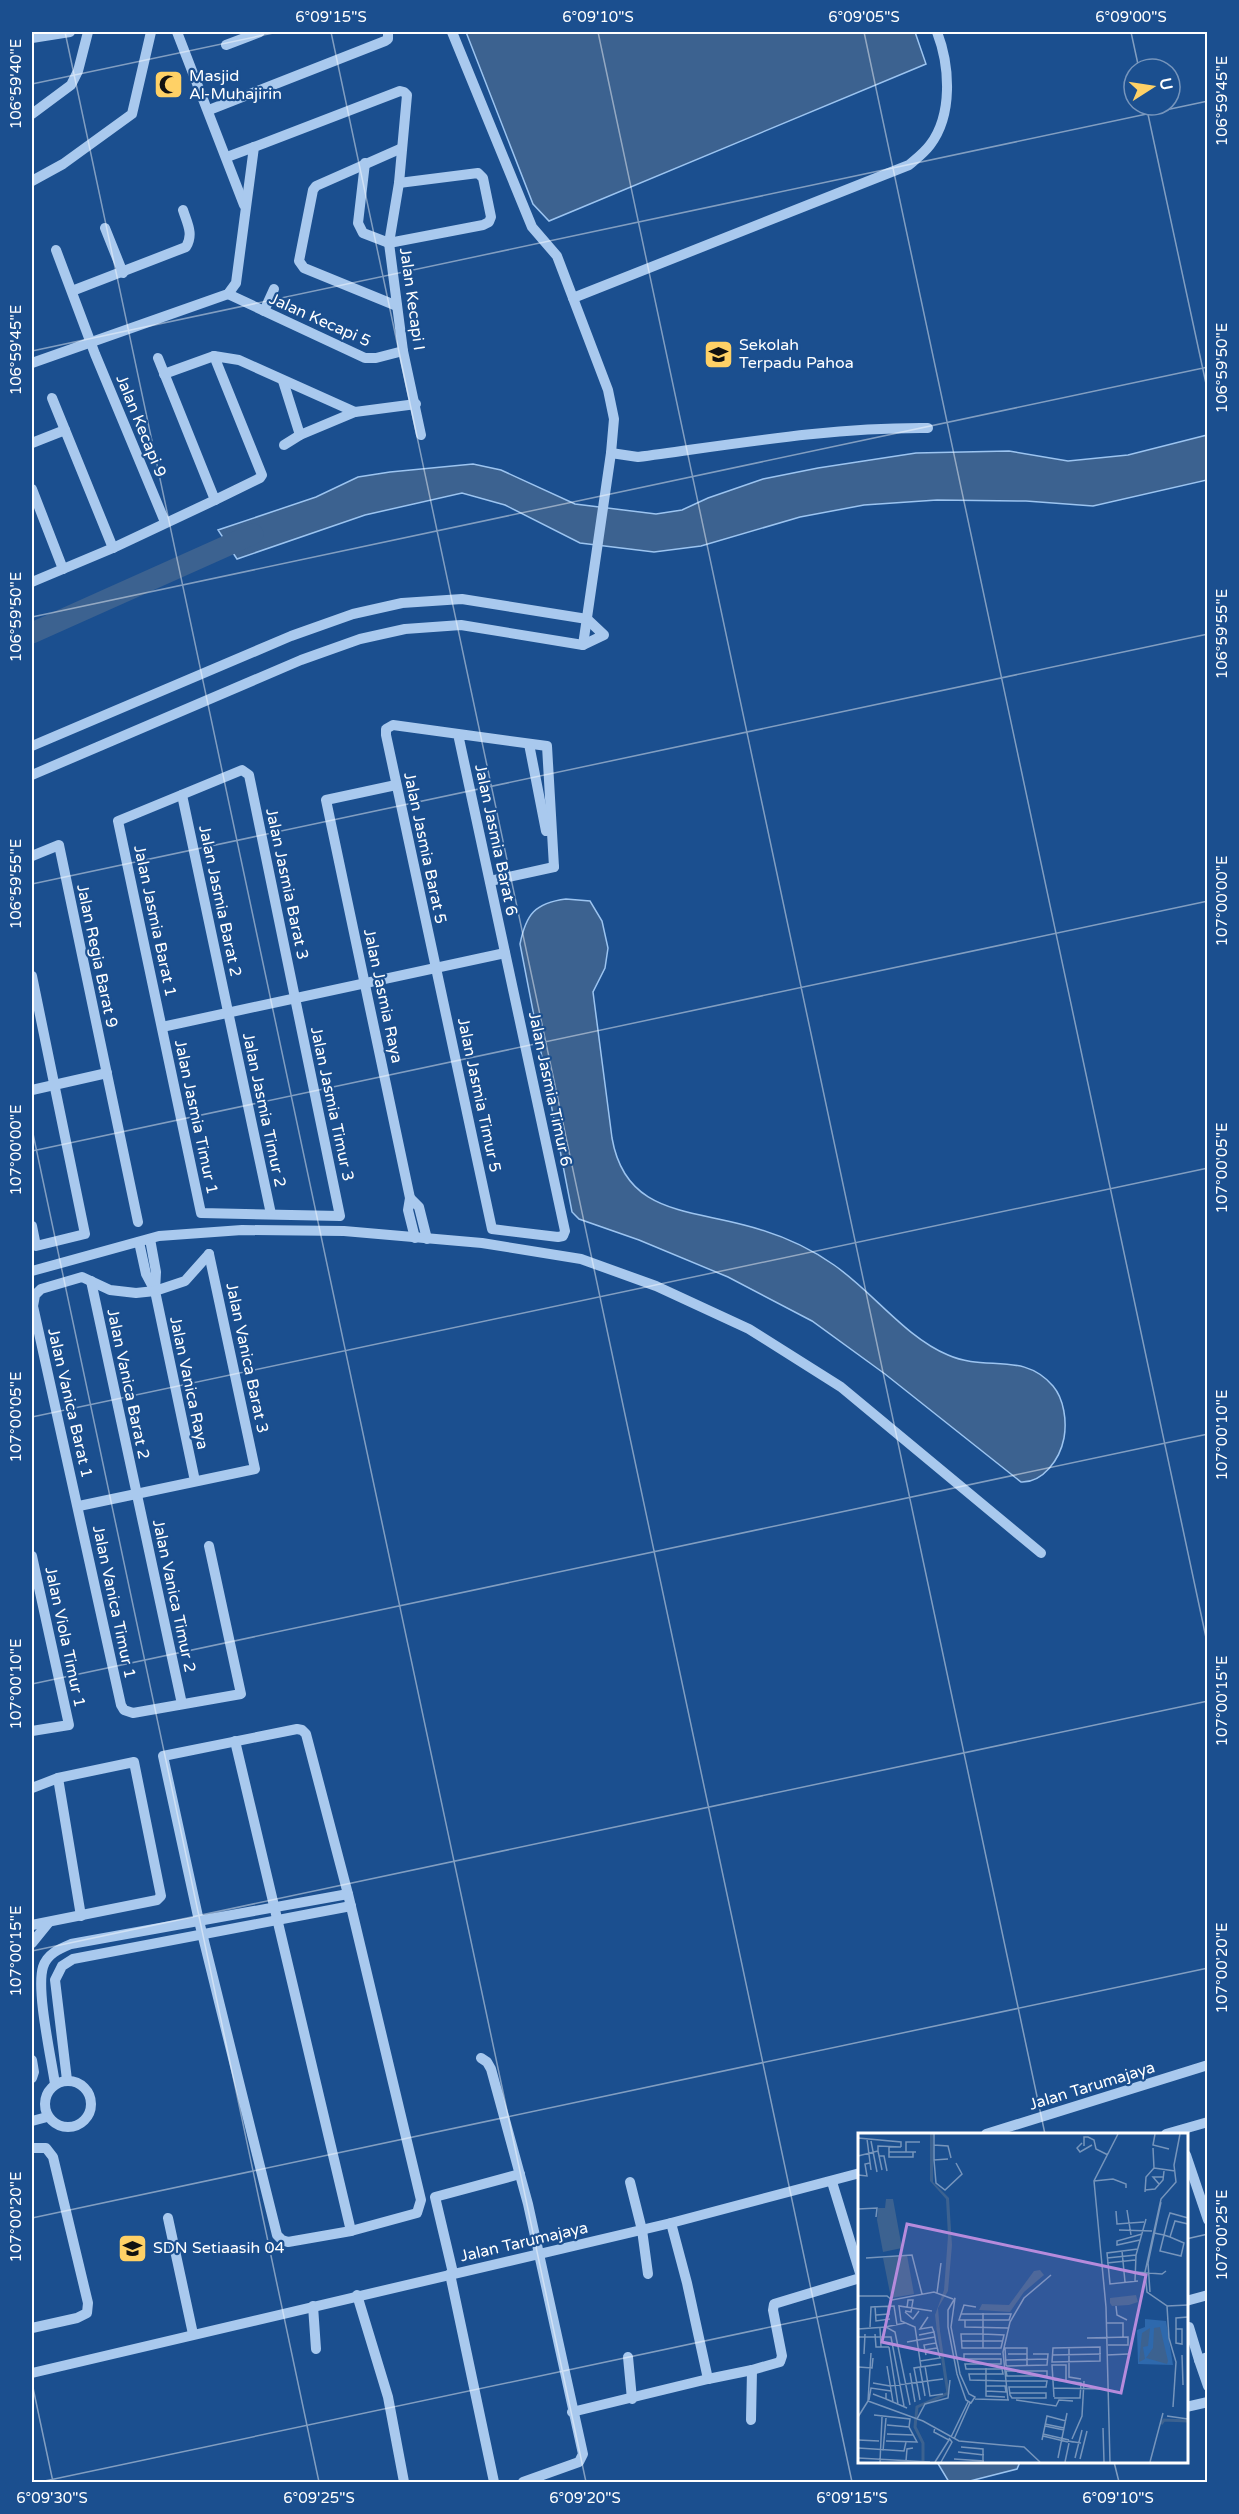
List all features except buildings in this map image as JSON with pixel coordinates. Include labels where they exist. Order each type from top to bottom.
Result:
[{"type":"street","points":[[32,38],[70,32]]},
{"type":"street","points":[[32,114],[71,85],[78,71],[88,32]]},
{"type":"street","points":[[32,181],[63,164],[132,114],[151,32]]},
{"type":"street","points":[[177,32],[245,207]]},
{"type":"street","points":[[452,32],[532,227],[557,256],[608,390],[614,419],[611,453],[583,645]]},
{"type":"street","points":[[573,298],[909,165],[930,145],[944,115],[947,74],[937,32]]},
{"type":"street","points":[[226,45],[255,33]]},
{"type":"street","points":[[209,110],[388,35]]},
{"type":"street","name":"Jalan Kecapi I","points":[[254,147],[400,91],[406,95],[399,183],[389,243],[403,351],[421,435]]},
{"type":"street","points":[[32,363],[228,294],[236,283],[254,147],[227,157]]},
{"type":"street","points":[[397,306],[304,268],[299,261],[313,190],[364,163],[402,148]]},
{"type":"street","points":[[364,163],[358,223],[363,232],[389,243],[489,222],[491,217],[483,178],[478,173],[399,183]]},
{"type":"street","points":[[72,291],[123,273],[186,246],[190,240],[190,232],[183,210]]},
{"type":"street","points":[[105,228],[123,273]]},
{"type":"street","name":"Jalan Kecapi 9","points":[[56,250],[165,522]]},
{"type":"street","points":[[264,311],[274,289]]},
{"type":"street","name":"Jalan Kecapi 5","points":[[228,294],[365,358],[376,358],[403,351]]},
{"type":"street","points":[[164,374],[214,356],[239,360],[355,412]]},
{"type":"street","points":[[32,582],[113,548],[260,478],[262,475],[214,356]]},
{"type":"street","points":[[158,358],[214,500]]},
{"type":"street","points":[[283,381],[300,435]]},
{"type":"street","points":[[52,398],[113,548]]},
{"type":"street","points":[[285,445],[300,435],[355,412],[416,405]]},
{"type":"street","points":[[611,453],[638,458],[822,432],[884,427],[928,428]]},
{"type":"street","points":[[32,443],[65,430]]},
{"type":"street","points":[[32,489],[63,569]]},
{"type":"street","points":[[32,746],[291,636],[353,614],[402,603],[462,599],[587,619],[604,635],[583,645],[461,626],[405,629],[360,639],[301,660],[32,774]]},
{"type":"street","name":"Jalan Jasmia Barat 5","points":[[436,968],[386,729],[393,725],[458,734]]},
{"type":"street","points":[[458,734],[548,746],[554,867]]},
{"type":"street","name":"Jalan Jasmia Barat 6","points":[[458,734],[505,953]]},
{"type":"street","points":[[529,744],[554,867]]},
{"type":"street","name":"Jalan Jasmia Barat 3","points":[[182,795],[242,770],[249,775],[295,998]]},
{"type":"street","name":"Jalan Jasmia Raya","points":[[396,785],[326,800],[410,1198],[408,1210],[415,1238]]},
{"type":"street","name":"Jalan Jasmia Barat 1","points":[[162,1027],[118,821],[182,795]]},
{"type":"street","name":"Jalan Jasmia Barat 2","points":[[182,795],[228,1013]]},
{"type":"street","name":"Jalan Regia Barat 9","points":[[32,856],[59,845],[138,1222]]},
{"type":"street","points":[[490,881],[554,867]]},
{"type":"street","points":[[162,1027],[505,953]]},
{"type":"street","name":"Jalan Jasmia Timur 6","points":[[492,1228],[558,1237],[563,1236],[565,1231],[505,953]]},
{"type":"street","name":"Jalan Jasmia Timur 5","points":[[436,968],[492,1228]]},
{"type":"street","points":[[32,976],[85,1234],[36,1246],[32,1226]]},
{"type":"street","name":"Jalan Jasmia Timur 3","points":[[271,1214],[340,1216],[295,998]]},
{"type":"street","name":"Jalan Jasmia Timur 2","points":[[228,1013],[271,1214]]},
{"type":"street","name":"Jalan Jasmia Timur 1","points":[[162,1027],[201,1213],[271,1214]]},
{"type":"street","points":[[32,1089],[107,1074]]},
{"type":"street","name":"Jalan Jasmia Raya","points":[[410,1198],[419,1207],[428,1239]]},
{"type":"street","points":[[32,1271],[145,1240],[242,1230],[344,1231],[482,1244],[581,1259],[656,1286],[748,1329],[841,1387],[1041,1553]]},
{"type":"street","name":"Jalan Vanica Raya","points":[[145,1240],[146,1274],[155,1291],[195,1481]]},
{"type":"street","name":"Jalan Vanica Barat 3","points":[[155,1291],[185,1281],[209,1254],[255,1469],[195,1481]]},
{"type":"street","points":[[33,1306],[34,1296],[40,1289],[82,1277],[110,1290],[136,1293],[155,1291]]},
{"type":"street","name":"Jalan Vanica Barat 2","points":[[91,1281],[136,1494]]},
{"type":"street","name":"Jalan Vanica Barat 1","points":[[33,1306],[79,1506]]},
{"type":"street","points":[[79,1506],[195,1481]]},
{"type":"street","name":"Jalan Vanica Timur 2","points":[[136,1494],[182,1704]]},
{"type":"street","name":"Jalan Vanica Timur 1","points":[[79,1506],[121,1705],[124,1710],[133,1713],[182,1704]]},
{"type":"street","points":[[182,1704],[241,1694],[209,1545]]},
{"type":"street","name":"Jalan Viola Timur 1","points":[[32,1556],[69,1725],[32,1731]]},
{"type":"street","points":[[297,1729],[302,1730],[306,1734],[348,1894],[421,2200],[417,2213],[351,2231],[288,2242],[277,2235],[199,1921],[163,1756],[297,1729]]},
{"type":"street","points":[[235,1742],[351,2231]]},
{"type":"street","points":[[32,1788],[58,1778],[134,1762],[161,1896],[157,1900],[32,1925]]},
{"type":"street","points":[[58,1778],[81,1916]]},
{"type":"street","points":[[55,2084],[40,1984],[43,1965],[54,1951],[70,1944],[348,1894]]},
{"type":"street","points":[[68,2080],[55,1980],[62,1966],[73,1959],[351,1906]]},
{"type":"street","points":[[32,1943],[49,1922]]},
{"type":"street","points":[[481,2058],[491,2069],[528,2204],[582,2459],[523,2482]]},
{"type":"street","points":[[32,2060],[34,2072],[32,2078]]},
{"type":"street","name":"Jalan Tarumajaya","points":[[989,2133],[1208,2065]]},
{"type":"street","points":[[32,2104],[44,2101],[55,2084],[68,2080],[83,2085],[92,2100],[89,2116],[77,2127],[60,2128],[47,2117],[44,2101]]},
{"type":"street","points":[[32,2121],[47,2117]]},
{"type":"street","points":[[1179,2133],[1208,2122]]},
{"type":"street","points":[[32,2148],[46,2148],[53,2157],[88,2303],[87,2313],[78,2318],[32,2328]]},
{"type":"street","points":[[1188,2161],[1208,2220]]},
{"type":"street","name":"Jalan Tarumajaya","points":[[32,2373],[193,2334],[313,2311],[359,2297],[641,2231],[672,2227],[832,2184],[858,2174]]},
{"type":"street","points":[[494,2482],[435,2197],[519,2175]]},
{"type":"street","points":[[630,2182],[644,2244],[648,2274]]},
{"type":"street","points":[[832,2184],[858,2267]]},
{"type":"street","points":[[168,2218],[193,2334]]},
{"type":"street","points":[[672,2227],[708,2379]]},
{"type":"street","points":[[572,2412],[752,2370],[781,2360],[774,2304],[858,2279]]},
{"type":"street","points":[[1188,2300],[1208,2295]]},
{"type":"street","points":[[359,2297],[388,2397],[404,2482]]},
{"type":"street","points":[[313,2311],[316,2349]]},
{"type":"street","points":[[1189,2327],[1203,2359],[1208,2386]]},
{"type":"street","points":[[628,2357],[632,2399]]},
{"type":"street","points":[[751,2420],[752,2370]]},
{"type":"street","points":[[1188,2407],[1208,2402]]},
{"type":"water","points":[[466,32],[915,32],[926,64],[549,221],[533,204]]},
{"type":"water","points":[[1207,435],[1207,480],[1093,506],[1026,501],[937,500],[864,505],[800,517],[701,546],[654,552],[580,543],[505,505],[462,493],[365,515],[237,559],[218,530],[316,497],[358,477],[473,464],[501,470],[575,504],[656,514],[682,510],[708,498],[763,479],[916,453],[1009,451],[1068,461],[1128,455]]},
{"type":"water","points":[[566,899],[590,901],[602,921],[608,948],[605,968],[593,992],[612,1138],[619,1162],[630,1181],[644,1194],[660,1203],[679,1210],[768,1232],[813,1252],[848,1276],[903,1326],[932,1347],[948,1355],[962,1360],[1017,1365],[1041,1375],[1053,1386],[1060,1397],[1065,1425],[1059,1454],[1043,1474],[1021,1482],[885,1374],[812,1321],[728,1277],[639,1240],[579,1219],[572,1212],[520,944],[525,925],[539,907]]},
{"type":"water","points":[[938,2463],[1020,2463],[1017,2469],[966,2482],[949,2482]]},
{"type":"waterway","points":[[32,633],[253,534]]},
{"type":"place","name":"Masjid Al-Muhajirin","points":[[168,85]]},
{"type":"place","name":"Sekolah Terpadu Pahoa","points":[[718,354]]},
{"type":"place","name":"SDN Setiaasih 04","points":[[132,2248]]}]
